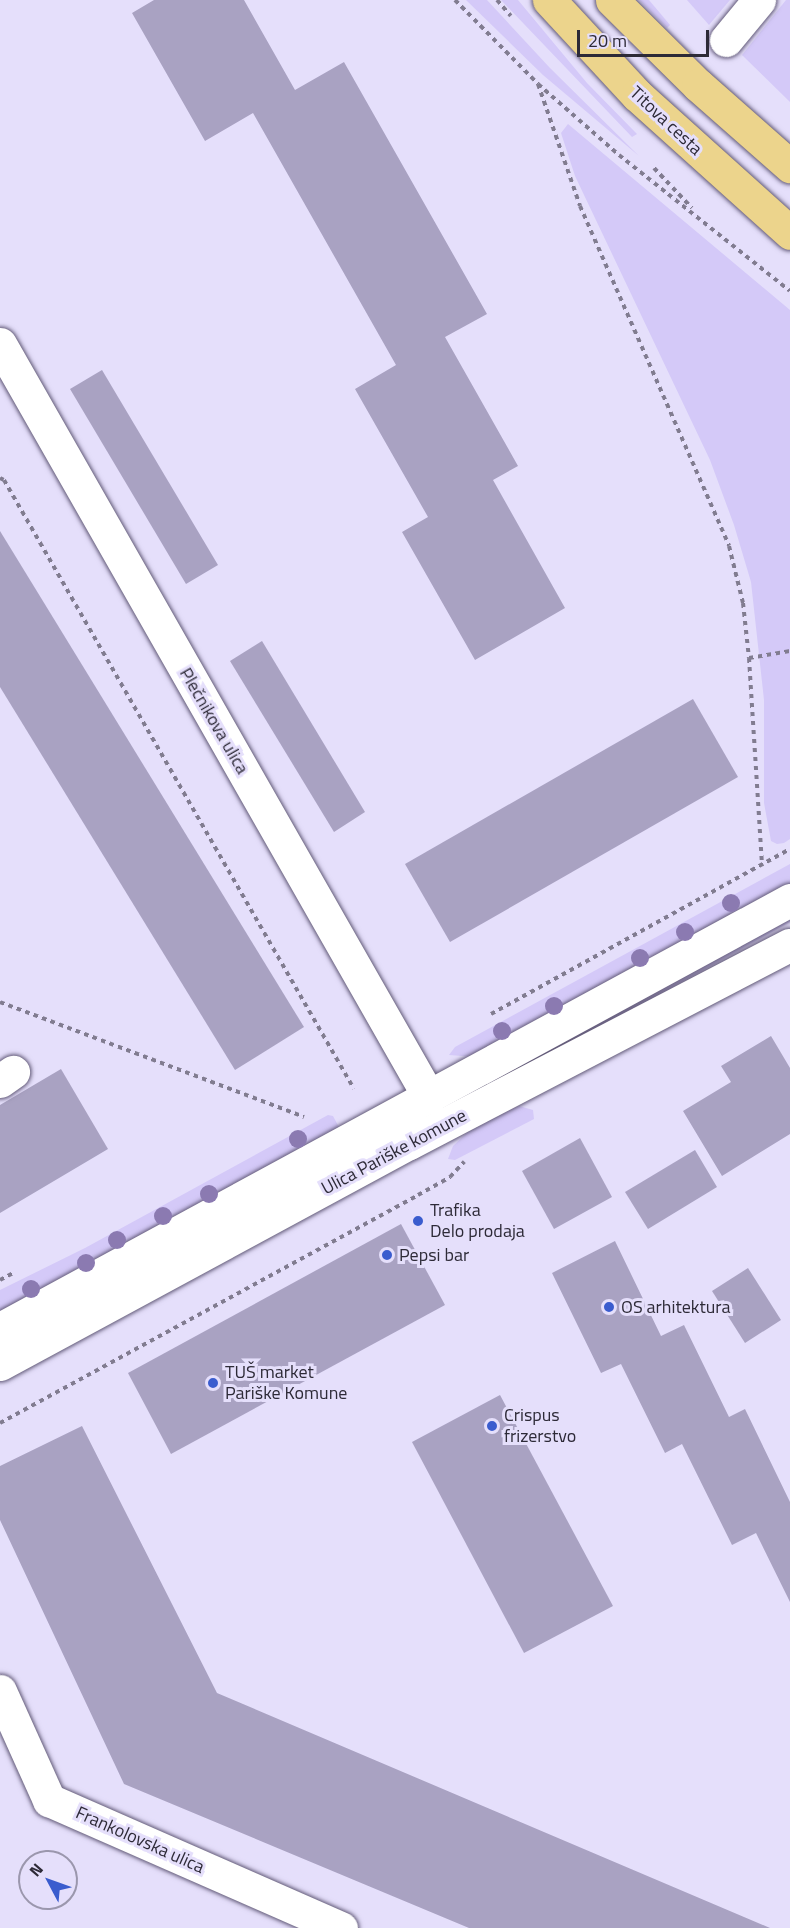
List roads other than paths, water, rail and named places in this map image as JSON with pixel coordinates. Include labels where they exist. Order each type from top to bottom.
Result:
[{"type":"main road","name":"Titova cesta","points":[[549,0],[637,95],[790,233]]},
{"type":"main road","points":[[612,0],[698,85],[790,166]]},
{"type":"street","points":[[726,40],[759,0]]},
{"type":"street","name":"Plečnikova ulica","points":[[0,344],[429,1097]]},
{"type":"street","points":[[0,1329],[790,900]]},
{"type":"street","name":"Ulica Pariške komune","points":[[0,1364],[449,1122],[788,950]]},
{"type":"street","name":"Frankolovska ulica","points":[[0,1690],[49,1800],[341,1928]]},
{"type":"place","name":"Trafika Delo prodaja","points":[[418,1221]]},
{"type":"place","name":"Pepsi bar","points":[[387,1255]]},
{"type":"place","name":"OS arhitektura","points":[[609,1307]]},
{"type":"place","name":"TUŠ market Pariške Komune","points":[[213,1383]]},
{"type":"place","name":"Crispus frizerstvo","points":[[492,1426]]}]
